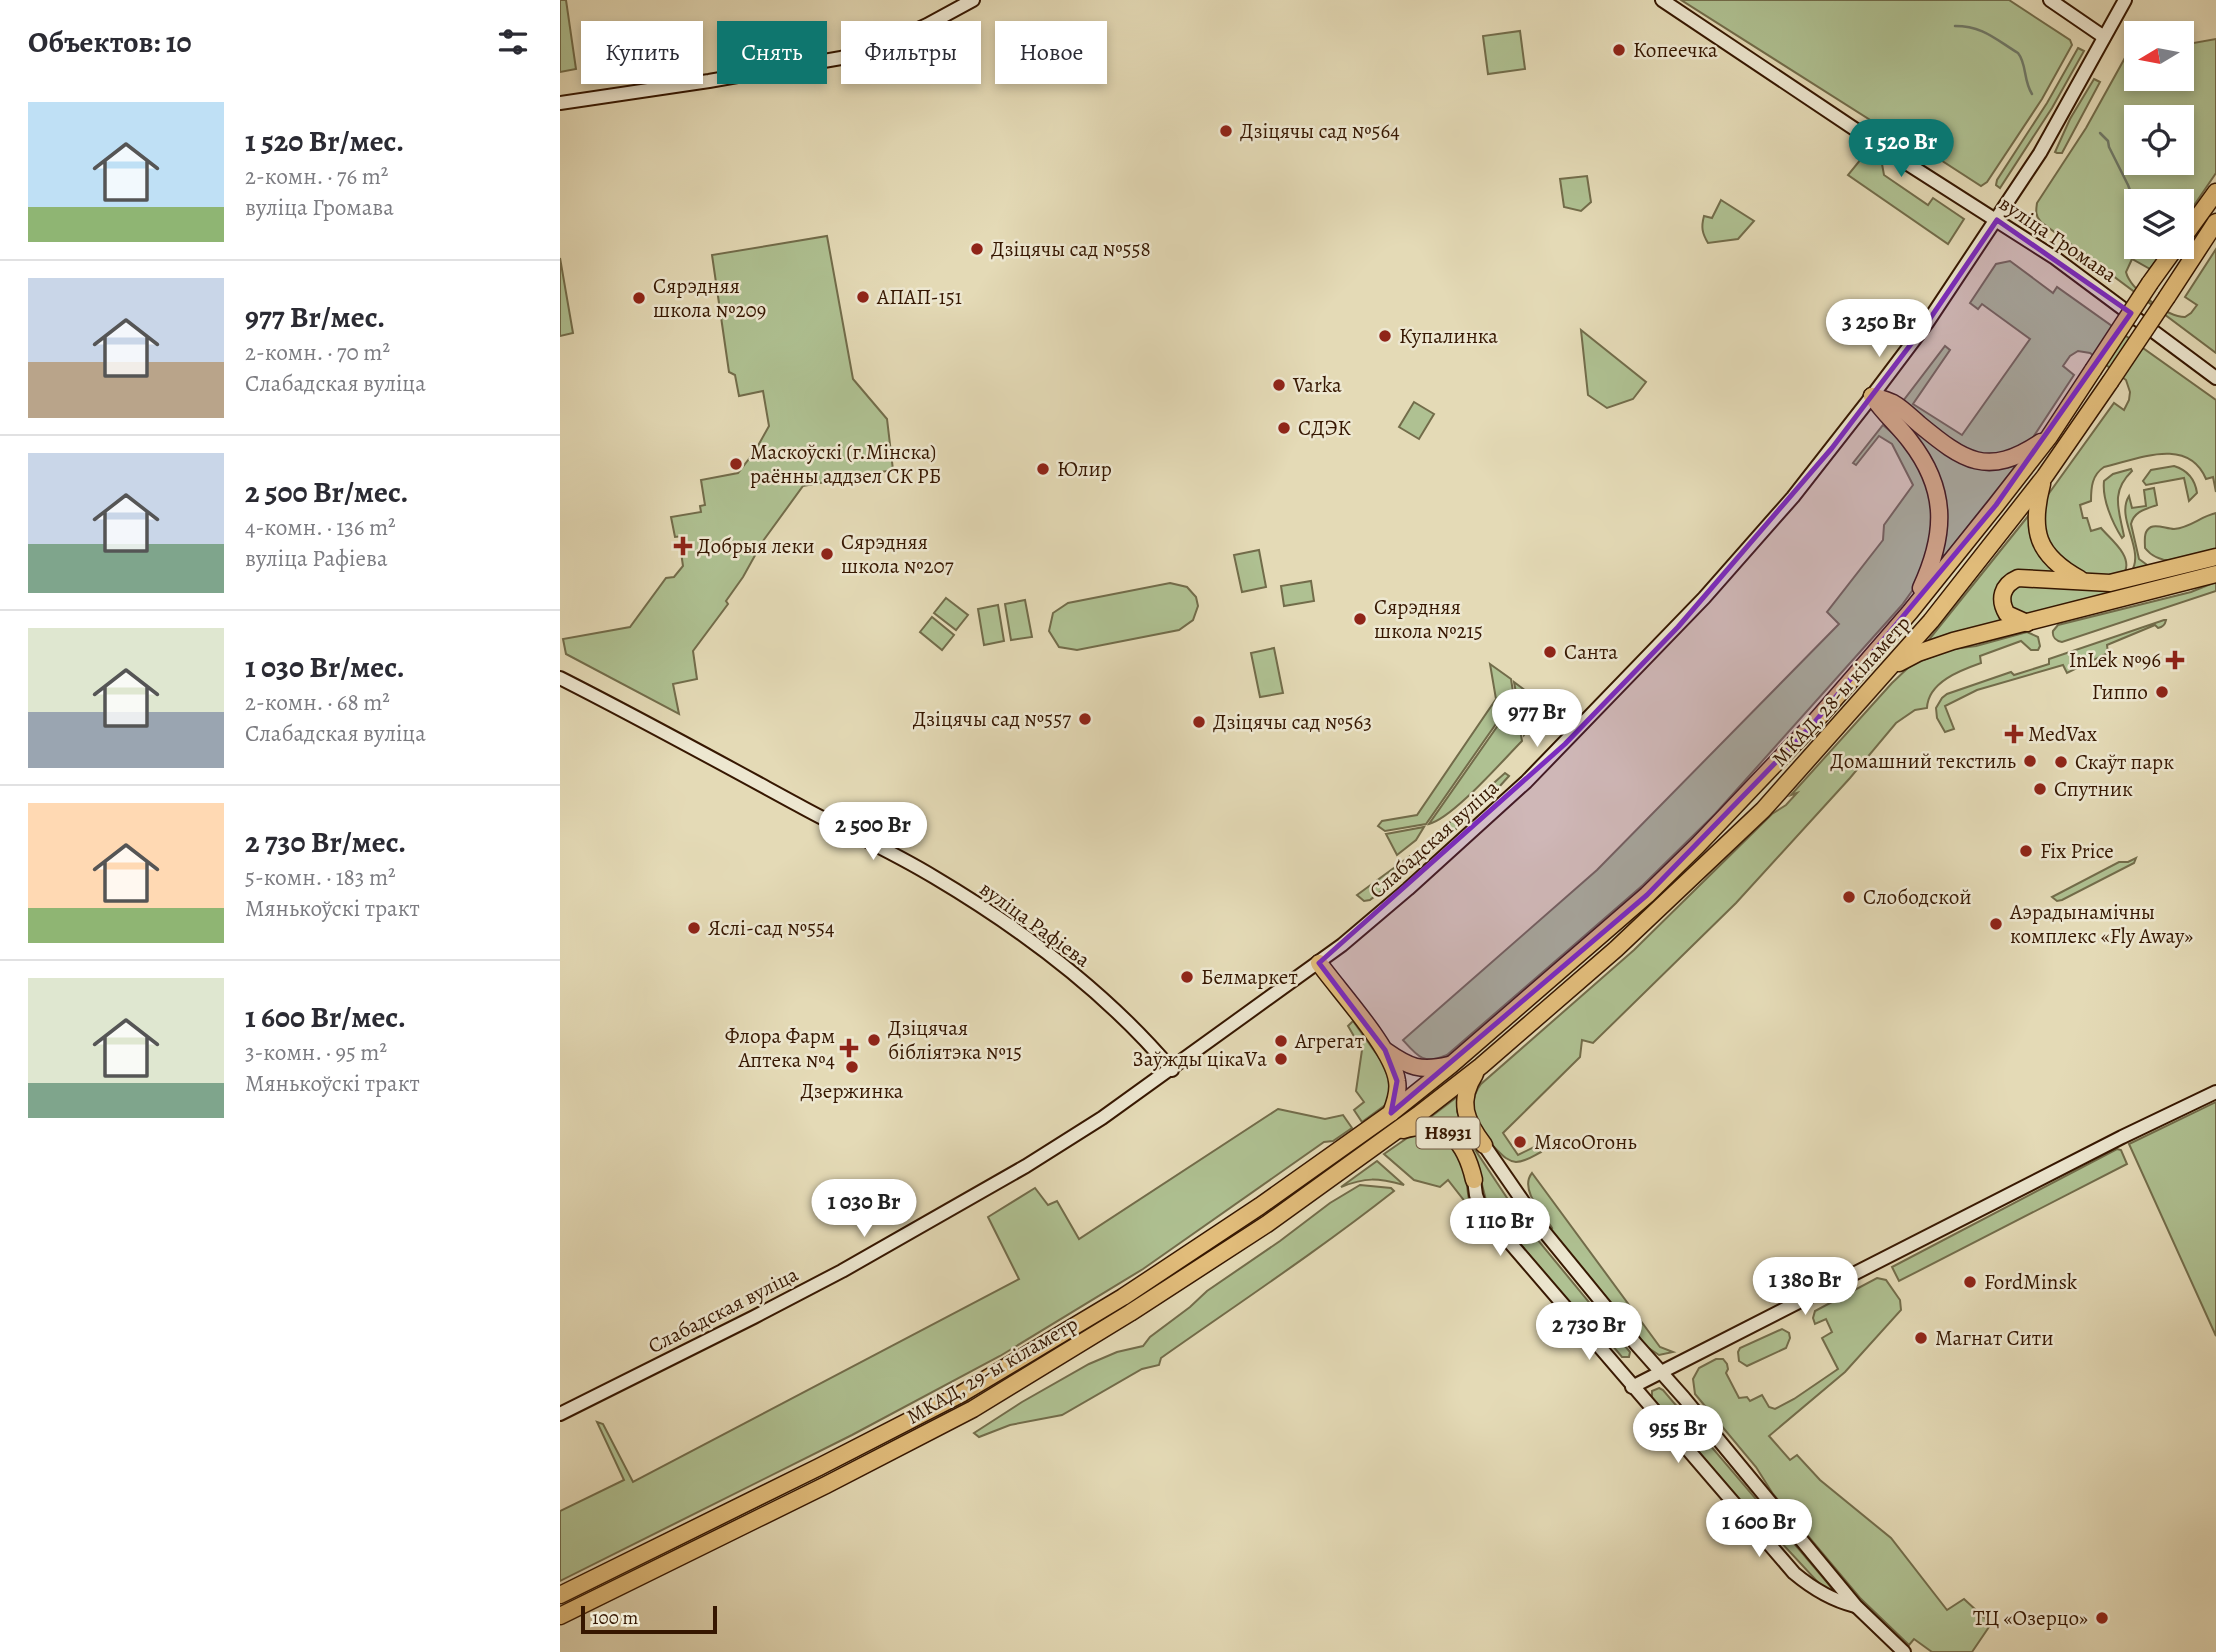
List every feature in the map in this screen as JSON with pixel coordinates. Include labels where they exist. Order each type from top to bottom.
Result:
[{"type":"highway","points":[[2194,222],[2216,192]]},
{"type":"highway","name":"МКАД, 28-ы кіламетр","points":[[1418,1115],[1481,1066],[1616,949],[1763,810],[1886,673],[2045,476],[2216,222]]},
{"type":"highway","name":"МКАД, 28-ы кіламетр","points":[[1406,1100],[1451,1065],[1647,895],[1813,723],[1910,612],[2049,437],[2168,259]]},
{"type":"highway","points":[[1872,396],[1894,404],[1948,448],[1971,460],[1996,462],[2011,458],[2049,437]]},
{"type":"highway","points":[[1872,396],[1921,457],[1931,475],[1940,509],[1938,544],[1910,612]]},
{"type":"highway","points":[[2045,476],[2035,512],[2041,541],[2056,563],[2085,582]]},
{"type":"highway","points":[[2027,623],[2007,614],[2003,608],[2002,592],[2012,581],[2026,578],[2096,583],[2121,581],[2216,557]]},
{"type":"highway","points":[[1886,673],[1918,653],[1954,641],[2216,574]]},
{"type":"highway","points":[[1319,963],[1385,1050],[1397,1081],[1396,1101],[1391,1113]]},
{"type":"highway","points":[[1385,1050],[1415,1068],[1451,1065]]},
{"type":"highway","name":"Н8931","points":[[1481,1066],[1468,1087],[1465,1108],[1470,1127],[1484,1145]]},
{"type":"highway","name":"МКАД, 29-ы кіламетр","points":[[560,1595],[961,1394],[1123,1297],[1260,1206],[1406,1100]]},
{"type":"highway","name":"МКАД, 29-ы кіламетр","points":[[560,1616],[973,1409],[1130,1313],[1267,1224],[1418,1115]]},
{"type":"highway","name":"Н8931","points":[[1394,1133],[1416,1126],[1428,1126],[1448,1133],[1465,1152],[1474,1180]]},
{"type":"main road","points":[[560,103],[841,58],[894,40],[973,0]]},
{"type":"main road","name":"вуліца Громава","points":[[1662,0],[1886,150],[1997,220],[2092,285],[2216,378]]},
{"type":"main road","points":[[2050,0],[2104,37]]},
{"type":"main road","name":"Слабадская вуліца","points":[[560,1414],[754,1317],[1026,1166],[1172,1070],[1319,963],[1408,889],[1565,744],[1678,627],[1793,497],[1927,323],[1997,220],[2040,153],[2125,0]]},
{"type":"main road","name":"вуліца Рафіева","points":[[560,678],[936,878],[1077,977],[1114,1008],[1172,1070]]},
{"type":"main road","points":[[1632,1387],[2122,1137],[2216,1092]]},
{"type":"main road","name":"Н8931","points":[[1484,1145],[1542,1230],[1856,1606],[1904,1652]]},
{"type":"main road","name":"Н8931","points":[[1474,1180],[1481,1209],[1794,1573],[1828,1597],[1856,1606]]},
{"type":"highlighted area","points":[[1997,220],[2131,313],[1996,505],[1813,724],[1647,895],[1391,1113],[1397,1081],[1385,1050],[1319,963],[1565,744],[1678,627],[1832,448],[1927,323]]},
{"type":"green space","points":[[560,0],[566,0],[576,69],[560,72]]},
{"type":"green space","points":[[1681,0],[2009,0],[2070,40],[2072,45],[2042,99],[1987,182],[1981,186],[1919,146],[1916,149]]},
{"type":"green space","points":[[1520,31],[1525,69],[1488,74],[1483,36]]},
{"type":"green space","points":[[2216,39],[2216,173],[2194,205],[2194,189],[2124,189],[2124,259],[2132,259],[2126,272],[2142,294],[2159,307],[2185,317],[2197,305],[2185,297],[2216,249],[2216,353],[2041,222],[2038,217],[2037,203],[2086,128],[2124,60],[2124,91],[2194,91],[2194,43]]},
{"type":"green space","points":[[2078,48],[2084,51],[2052,108],[2000,188],[1996,185],[1997,180],[2047,103]]},
{"type":"green space","points":[[2094,79],[2100,82],[2062,153],[2055,152],[2070,119]]},
{"type":"green space","points":[[1865,154],[1882,164],[1884,175],[1928,205],[1933,198],[1964,219],[1948,244],[1848,175]]},
{"type":"green space","points":[[1587,176],[1591,202],[1581,211],[1564,207],[1560,179]]},
{"type":"green space","points":[[1721,200],[1754,221],[1738,239],[1708,243],[1703,230],[1704,216],[1712,218]]},
{"type":"green space","points":[[827,236],[853,379],[887,419],[893,470],[803,486],[763,541],[726,601],[728,604],[693,651],[697,679],[673,684],[679,714],[566,654],[563,639],[630,627],[666,578],[674,577],[683,566],[683,536],[675,537],[671,517],[701,512],[700,506],[705,505],[701,480],[738,473],[769,426],[763,391],[739,396],[735,375],[729,372],[712,255]]},
{"type":"green space","points":[[560,258],[573,333],[560,336]]},
{"type":"green space","points":[[2132,259],[2157,259],[2150,269]]},
{"type":"green space","points":[[2010,261],[2053,293],[2057,287],[2216,400],[2216,492],[2213,477],[2206,479],[2198,466],[2175,454],[2132,459],[2104,467],[2097,474],[2092,486],[2091,501],[2080,505],[2083,518],[2087,518],[2091,531],[2101,528],[2126,560],[2125,572],[2110,578],[2075,573],[2043,539],[2042,503],[2114,403],[2124,410],[2130,392],[2126,380],[2090,353],[2078,351],[2070,356],[2063,366],[2074,375],[2028,445],[2015,453],[1973,456],[1900,405],[1945,346],[1950,350],[1913,404],[1962,435],[2030,339],[1982,304],[1978,309],[1970,303],[1996,264]]},
{"type":"green space","points":[[1581,330],[1646,382],[1633,399],[1607,408],[1588,395]]},
{"type":"green space","points":[[1414,402],[1434,414],[1419,439],[1399,427]]},
{"type":"green space","points":[[1890,410],[1957,461],[1981,469],[2013,465],[2015,467],[1945,555],[1940,555],[1944,510]]},
{"type":"green space","points":[[1883,425],[1911,449],[1930,487],[1935,524],[1917,584],[1902,605],[1715,814],[1643,885],[1447,1055],[1427,1059],[1417,1055],[1403,1040],[1597,870],[1839,624],[1827,612],[1883,540],[1884,525],[1913,485],[1892,444],[1879,436],[1856,465],[1853,463]]},
{"type":"green space","points":[[2174,466],[2183,470],[2194,483],[2197,493],[2189,501],[2184,478],[2146,485],[2143,481],[2151,470]]},
{"type":"green space","points":[[2131,469],[2118,494],[2124,536],[2122,538],[2108,510],[2104,481],[2113,474]]},
{"type":"green space","points":[[2154,488],[2157,505],[2138,513],[2131,524],[2139,559],[2150,567],[2131,572],[2135,564],[2135,554],[2127,524],[2126,505],[2129,496],[2132,508],[2146,506],[2144,490]]},
{"type":"green space","points":[[2033,510],[2064,576],[2006,580],[2008,622],[1923,647]]},
{"type":"green space","points":[[2216,513],[2216,550],[2169,560],[2152,555],[2145,548],[2146,534],[2151,527],[2180,528]]},
{"type":"green space","points":[[1259,550],[1266,587],[1242,592],[1234,555]]},
{"type":"green space","points":[[2216,562],[2216,568],[2023,617],[2013,613],[2006,595],[2014,585],[2098,590]]},
{"type":"green space","points":[[1311,581],[1314,601],[1284,606],[1281,586]]},
{"type":"green space","points":[[2216,582],[2216,591],[2062,642],[2056,640],[2053,635],[2058,625],[2191,592]]},
{"type":"green space","points":[[1170,583],[1187,587],[1196,597],[1198,606],[1193,620],[1179,630],[1077,650],[1059,647],[1049,631],[1053,613],[1068,603]]},
{"type":"green space","points":[[946,598],[968,615],[956,630],[934,613]]},
{"type":"green space","points":[[1025,600],[1032,637],[1011,640],[1005,604]]},
{"type":"green space","points":[[998,605],[1004,641],[984,645],[978,609]]},
{"type":"green space","points":[[932,617],[954,635],[942,650],[920,632]]},
{"type":"green space","points":[[2164,620],[2165,623],[2161,627],[2155,625],[2107,645],[2108,653],[2067,673],[2063,665],[1977,690],[1945,706],[1954,729],[1945,732],[1937,718],[1936,708],[1947,694],[2011,672],[2014,675],[2049,664],[2049,659]]},
{"type":"green space","points":[[2027,632],[2038,637],[2038,650],[2031,650],[2021,641],[1980,656],[1981,663],[1955,673],[1939,684],[1929,699],[1927,708],[1915,710],[1896,723],[1850,778],[1736,903],[1593,1043],[1582,1040],[1580,1057],[1503,1133],[1518,1155],[1538,1145],[1541,1152],[1516,1162],[1506,1158],[1491,1144],[1480,1128],[1474,1111],[1476,1093],[1481,1084],[1634,950],[1772,814],[1786,805],[1797,793],[1791,795],[1892,683],[1912,664],[1953,649],[1976,646]]},
{"type":"green space","points":[[1274,648],[1283,693],[1260,697],[1251,653]]},
{"type":"green space","points":[[1490,664],[1511,679],[1514,698],[1426,824],[1385,831],[1378,826],[1382,821],[1417,815],[1496,699]]},
{"type":"green space","points":[[1514,682],[1545,705],[1524,735]]},
{"type":"green space","points":[[1515,701],[1522,741],[1464,800],[1429,824]]},
{"type":"green space","points":[[1505,773],[1509,776],[1493,793],[1425,856],[1370,900],[1364,901],[1357,895],[1421,848]]},
{"type":"green space","points":[[1424,827],[1416,840],[1397,855],[1386,834]]},
{"type":"green space","points":[[2136,858],[2134,863],[2062,900],[2057,901],[2052,897],[2119,862]]},
{"type":"green space","points":[[1353,1021],[1390,1073],[1393,1082],[1388,1103],[1362,1122],[1354,1110],[1364,1102],[1356,1091],[1362,1050],[1348,1026]]},
{"type":"green space","points":[[1457,1097],[1457,1111],[1464,1133],[1523,1222],[1630,1352],[1629,1357],[1622,1357],[1597,1327],[1571,1305],[1487,1204],[1477,1165],[1445,1124],[1428,1119]]},
{"type":"green space","points":[[2216,1102],[2216,1336],[2129,1144]]},
{"type":"green space","points":[[1278,1109],[1325,1119],[1343,1115],[1352,1128],[1333,1141],[1324,1142],[1143,1269],[1000,1356],[852,1435],[560,1581],[560,1511],[624,1480],[597,1422],[603,1424],[633,1482],[1019,1279],[988,1217],[1035,1188],[1048,1205],[1057,1201],[1079,1239]]},
{"type":"green space","points":[[1430,1131],[1453,1144],[1465,1171],[1470,1208],[1448,1180],[1440,1187],[1414,1180],[1384,1154],[1413,1134]]},
{"type":"green space","points":[[2117,1149],[2121,1150],[2127,1164],[1899,1281],[1892,1267]]},
{"type":"green space","points":[[1377,1161],[1404,1185],[1372,1180],[1358,1181],[1341,1187]]},
{"type":"green space","points":[[1532,1173],[1660,1347],[1673,1352],[1659,1355],[1647,1347],[1550,1230],[1552,1228],[1530,1193],[1528,1186]]},
{"type":"green space","points":[[1360,1185],[1391,1188],[1394,1191],[1161,1358],[1159,1365],[1142,1369],[1062,1415],[1010,1425],[979,1437],[974,1433],[1089,1364],[1117,1352],[1143,1346],[1150,1337],[1207,1291],[1330,1203]]},
{"type":"green space","points":[[1877,1278],[1886,1280],[1900,1300],[1901,1310],[1845,1372],[1769,1436],[1790,1460],[1797,1455],[1820,1480],[1891,1538],[1947,1610],[1964,1599],[1991,1624],[1972,1652],[1932,1652],[1914,1639],[1909,1645],[1860,1598],[1773,1494],[1756,1467],[1695,1394],[1693,1379],[1699,1368],[1716,1359],[1723,1359],[1727,1364],[1726,1373],[1739,1398],[1747,1397],[1750,1401],[1762,1395],[1769,1407],[1775,1409],[1794,1399],[1838,1369],[1822,1338],[1832,1332],[1826,1319],[1815,1324],[1815,1311]]},
{"type":"green space","points":[[1782,1329],[1789,1333],[1786,1348],[1747,1366],[1739,1361],[1740,1348]]},
{"type":"green space","points":[[1659,1388],[1837,1594],[1825,1590],[1756,1519],[1652,1398],[1652,1391]]},
{"type":"waterway","points":[[1955,26],[1981,31],[2018,53],[2032,94]]},
{"type":"waterway","points":[[2100,133],[2108,141],[2130,189]]},
{"type":"place","name":"Копеечка","points":[[1619,50]]},
{"type":"place","name":"Дзіцячы сад №564","points":[[1226,131]]},
{"type":"place","name":"Дзіцячы сад №558","points":[[977,249]]},
{"type":"place","name":"АПАП-151","points":[[863,297]]},
{"type":"place","name":"Сярэдняя школа №209","points":[[639,298]]},
{"type":"place","name":"Купалинка","points":[[1385,336]]},
{"type":"place","name":"Varka","points":[[1279,385]]},
{"type":"place","name":"СДЭК","points":[[1284,428]]},
{"type":"place","name":"Маскоўскі (г.Мінска) раённы аддзел СК РБ","points":[[736,464]]},
{"type":"place","name":"Юлир","points":[[1043,469]]},
{"type":"place","name":"Добрыя леки","points":[[683,546]]},
{"type":"place","name":"Сярэдняя школа №207","points":[[827,554]]},
{"type":"place","name":"Сярэдняя школа №215","points":[[1360,619]]},
{"type":"place","name":"Санта","points":[[1550,652]]},
{"type":"place","name":"InLek №96","points":[[2175,660]]},
{"type":"place","name":"Гиппо","points":[[2162,692]]},
{"type":"place","name":"Дзіцячы сад №557","points":[[1085,719]]},
{"type":"place","name":"Дзіцячы сад №563","points":[[1199,722]]},
{"type":"place","name":"MedVax","points":[[2014,734]]},
{"type":"place","name":"Домашний текстиль","points":[[2030,761]]},
{"type":"place","name":"Скаўт парк","points":[[2061,762]]},
{"type":"place","name":"Спутник","points":[[2040,789]]},
{"type":"place","name":"Fix Price","points":[[2026,851]]},
{"type":"place","name":"Слободской","points":[[1849,897]]},
{"type":"place","name":"Аэрадынамічны комплекс «Fly Away»","points":[[1996,924]]},
{"type":"place","name":"Яслі-сад №554","points":[[694,928]]},
{"type":"place","name":"Белмаркет","points":[[1187,977]]},
{"type":"place","name":"Дзіцячая бібліятэка №15","points":[[874,1040]]},
{"type":"place","name":"Агрегат","points":[[1281,1041]]},
{"type":"place","name":"Флора Фарм Аптека №4","points":[[849,1048]]},
{"type":"place","name":"Заўжды цікаVа","points":[[1281,1059]]},
{"type":"place","name":"Дзержинка","points":[[852,1067]]},
{"type":"place","name":"МясоОгонь","points":[[1520,1142]]},
{"type":"place","name":"FordMinsk","points":[[1970,1282]]},
{"type":"place","name":"Магнат Cити","points":[[1921,1338]]},
{"type":"place","name":"ТЦ «Озерцо»","points":[[2102,1618]]}]
